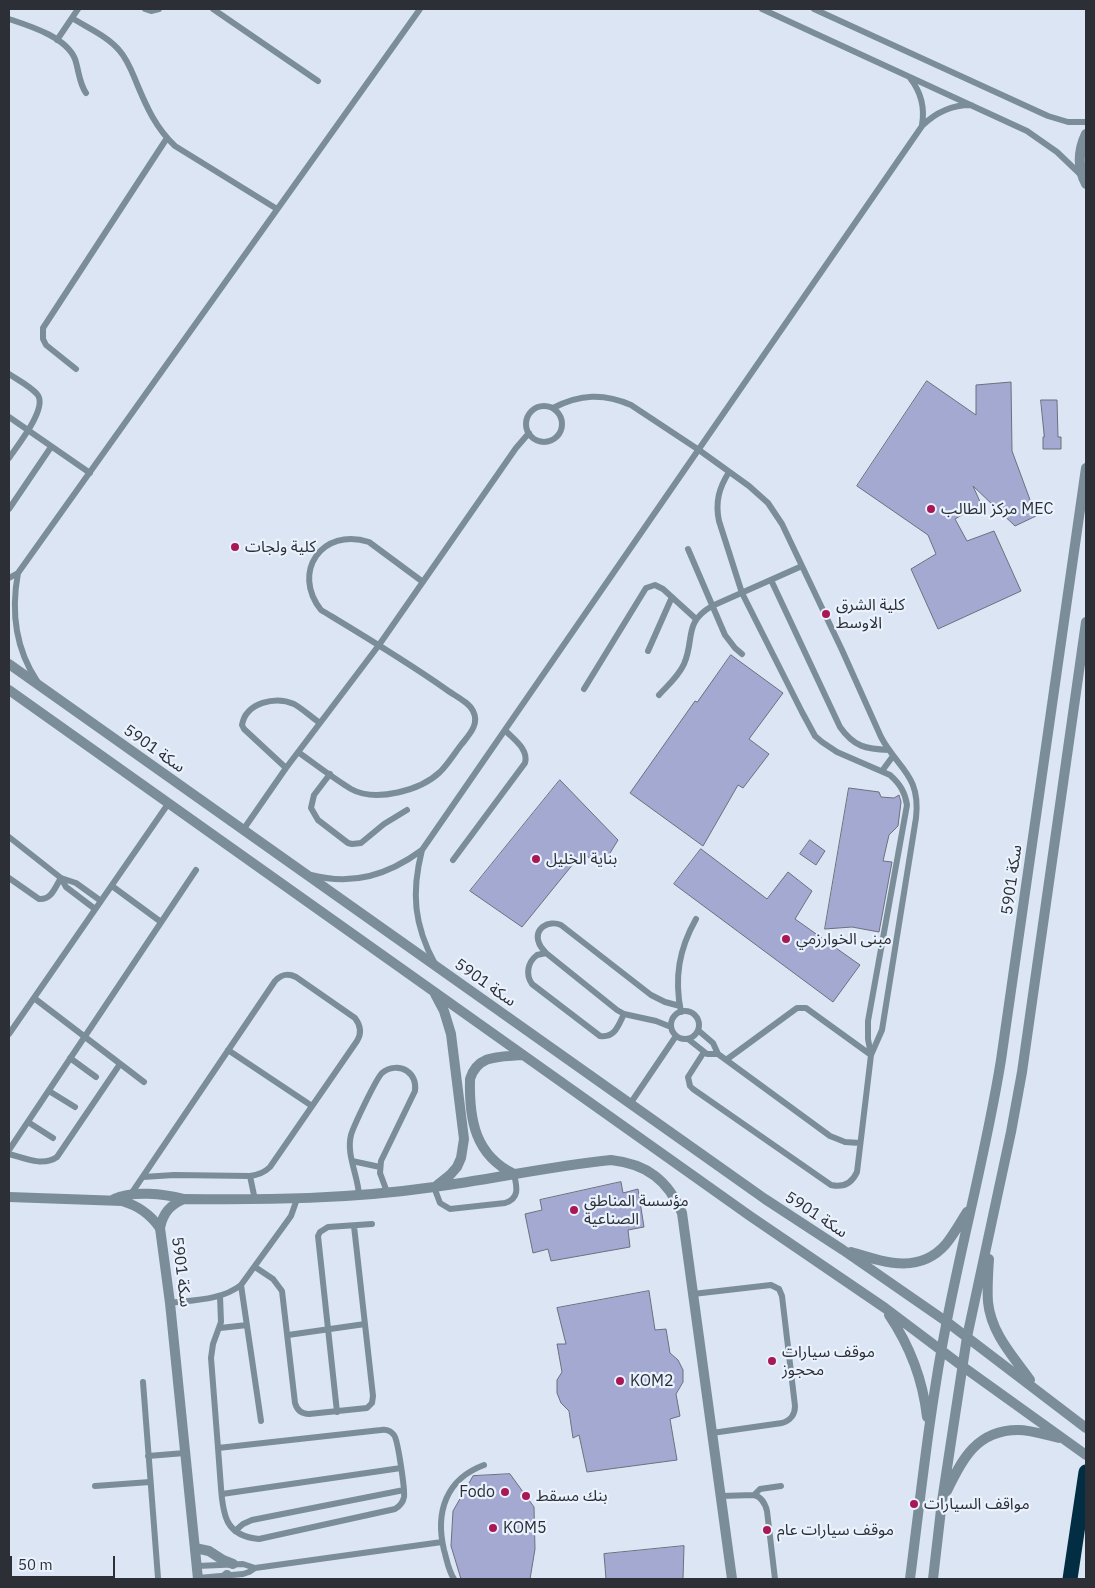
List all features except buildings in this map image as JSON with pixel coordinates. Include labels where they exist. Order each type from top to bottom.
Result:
[{"type":"highway","points":[[1070,1579],[1086,1477]]},
{"type":"street","points":[[1085,181],[1079,159],[1086,134]]},
{"type":"street","name":"سكة 5901","points":[[910,1579],[929,1428],[942,1350],[1001,1060],[1086,468]]},
{"type":"street","points":[[934,1579],[942,1501],[967,1337],[1012,1132],[1022,1072],[1086,622]]},
{"type":"street","name":"سكة 5901","points":[[9,664],[764,1199],[843,1250],[947,1322],[1086,1428]]},
{"type":"street","points":[[9,690],[750,1216],[885,1308],[1086,1455]]},
{"type":"street","points":[[433,992],[444,1011],[451,1034],[464,1139],[464,1149],[457,1167],[434,1187]]},
{"type":"street","points":[[514,1174],[504,1170],[488,1155],[477,1137],[474,1126],[470,1079],[472,1072],[483,1061],[490,1058],[522,1055]]},
{"type":"street","points":[[113,1199],[131,1194],[256,1200],[359,1195],[434,1187],[611,1160],[634,1164],[655,1175],[671,1192],[682,1213],[732,1579]]},
{"type":"street","points":[[9,1197],[113,1199],[131,1203],[140,1208],[160,1228]]},
{"type":"street","name":"سكة 5901","points":[[184,1198],[170,1207],[165,1213],[160,1228],[170,1303],[198,1579]]},
{"type":"street","points":[[843,1250],[894,1264],[926,1259],[944,1246],[972,1205]]},
{"type":"street","points":[[990,1234],[988,1291],[990,1314],[1004,1345],[1038,1391]]},
{"type":"street","points":[[885,1308],[904,1339],[918,1374],[923,1391],[929,1428]]},
{"type":"street","points":[[942,1501],[965,1455],[984,1439],[1001,1432],[1019,1430],[1065,1439]]},
{"type":"street","points":[[195,1548],[209,1551],[232,1564]]},
{"type":"lane","points":[[57,40],[78,9]]},
{"type":"lane","points":[[145,9],[151,11],[159,9]]},
{"type":"lane","points":[[213,9],[318,81]]},
{"type":"lane","points":[[42,688],[25,658],[15,625],[14,590],[18,573],[420,9]]},
{"type":"lane","points":[[762,9],[1027,131],[1062,156],[1085,181]]},
{"type":"lane","points":[[814,9],[1048,116],[1068,122],[1086,122]]},
{"type":"lane","points":[[72,18],[105,38],[119,50],[129,65],[153,121],[175,146],[277,209]]},
{"type":"lane","points":[[9,19],[37,30],[68,48],[86,93]]},
{"type":"lane","points":[[908,76],[914,83],[921,99],[923,108],[922,126]]},
{"type":"lane","points":[[437,966],[422,935],[416,910],[415,884],[422,850],[922,126],[928,119],[944,110],[962,105],[971,105]]},
{"type":"lane","points":[[76,369],[46,345],[43,339],[43,328],[167,138]]},
{"type":"lane","points":[[9,374],[40,398],[40,407],[28,431],[9,458]]},
{"type":"lane","points":[[553,408],[574,398],[586,396],[615,399],[632,406],[699,450],[759,494],[768,503],[782,524],[881,737],[891,753],[909,774],[917,795],[918,806],[882,1030],[871,1055],[857,1172],[854,1178],[844,1186],[831,1185],[693,1089],[690,1086],[688,1077],[704,1052]]},
{"type":"lane","points":[[540,406],[547,406],[558,412],[562,424],[561,430],[552,440],[546,441],[534,438],[529,433],[527,420],[529,414],[534,409],[540,406]]},
{"type":"lane","points":[[9,417],[90,473]]},
{"type":"lane","points":[[243,830],[286,768],[379,645],[516,448],[529,433]]},
{"type":"lane","points":[[9,509],[11,500],[51,447]]},
{"type":"lane","points":[[729,472],[719,490],[717,510],[742,593],[802,712],[816,736],[822,742],[836,752],[890,775],[902,788],[907,805],[868,1022],[871,1055]]},
{"type":"lane","points":[[298,752],[353,790],[361,792],[388,794],[406,791],[442,771],[474,727],[474,712],[467,703],[418,670],[321,610],[310,592],[309,581],[310,570],[314,560],[328,544],[348,538],[359,538],[378,548],[423,582]]},
{"type":"lane","points":[[688,549],[724,635],[742,654]]},
{"type":"lane","points":[[659,695],[673,680],[683,665],[690,632],[696,619],[712,606],[802,566]]},
{"type":"lane","points":[[9,578],[18,573]]},
{"type":"lane","points":[[772,580],[845,733],[857,744],[891,753]]},
{"type":"lane","points":[[584,689],[643,592],[650,586],[663,589],[696,619]]},
{"type":"lane","points":[[648,650],[672,597]]},
{"type":"lane","points":[[286,768],[244,730],[242,725],[245,716],[258,705],[279,701],[296,705],[320,723]]},
{"type":"lane","points":[[453,860],[525,763],[524,751],[505,730]]},
{"type":"lane","points":[[882,772],[891,753]]},
{"type":"lane","points":[[330,774],[314,795],[312,808],[318,820],[352,844],[361,842],[390,820],[408,810]]},
{"type":"lane","points":[[9,1034],[168,804]]},
{"type":"lane","points":[[9,837],[61,878],[76,883],[101,901]]},
{"type":"lane","points":[[303,872],[338,879],[357,879],[374,876],[407,861],[422,850]]},
{"type":"lane","points":[[9,1150],[196,870]]},
{"type":"lane","points":[[9,878],[39,899],[44,900],[51,895],[61,878]]},
{"type":"lane","points":[[61,878],[66,887],[95,909]]},
{"type":"lane","points":[[112,886],[161,922]]},
{"type":"lane","points":[[671,1027],[673,1018],[681,1009],[678,988],[679,964],[685,941],[696,919]]},
{"type":"lane","points":[[556,922],[651,995],[681,1009],[694,1014],[699,1022],[699,1031],[693,1038],[680,1038],[676,1036],[671,1027],[656,1021],[624,1014],[546,953],[538,940],[540,929],[544,925],[556,922]]},
{"type":"lane","points":[[546,953],[537,955],[531,962],[527,974],[532,984],[600,1036],[615,1032],[624,1014]]},
{"type":"lane","points":[[131,1194],[275,981],[280,977],[285,974],[296,977],[355,1018],[360,1027],[359,1037],[270,1167],[261,1174],[250,1176],[174,1175],[143,1177]]},
{"type":"lane","points":[[34,998],[144,1082]]},
{"type":"lane","points":[[726,1060],[797,1008],[806,1008],[871,1055]]},
{"type":"lane","points":[[699,1031],[713,1043],[718,1054],[830,1136],[845,1142],[860,1143]]},
{"type":"lane","points":[[630,1104],[676,1036]]},
{"type":"lane","points":[[688,1039],[704,1052],[711,1055],[718,1054]]},
{"type":"lane","points":[[228,1050],[312,1106]]},
{"type":"lane","points":[[70,1058],[96,1077]]},
{"type":"lane","points":[[9,1154],[42,1162],[57,1157],[120,1064]]},
{"type":"lane","points":[[359,1195],[350,1148],[351,1135],[379,1078],[387,1070],[397,1068],[408,1071],[414,1080],[415,1091],[383,1156],[380,1166],[380,1173],[387,1192]]},
{"type":"lane","points":[[49,1091],[75,1107]]},
{"type":"lane","points":[[28,1122],[53,1138]]},
{"type":"lane","points":[[352,1161],[380,1166]]},
{"type":"lane","points":[[434,1187],[440,1203],[450,1209],[505,1203],[510,1201],[517,1193],[514,1174]]},
{"type":"lane","points":[[250,1176],[256,1200]]},
{"type":"lane","points":[[170,1303],[228,1294],[241,1285],[291,1216],[297,1199]]},
{"type":"lane","points":[[337,1412],[318,1236],[320,1232],[328,1227],[372,1224]]},
{"type":"lane","points":[[255,1267],[273,1279],[282,1291],[295,1403],[298,1410],[305,1414],[364,1409],[370,1406],[373,1396],[354,1226]]},
{"type":"lane","points":[[241,1285],[260,1420]]},
{"type":"lane","points":[[694,1294],[772,1285],[779,1288],[782,1296],[795,1406],[791,1419],[782,1423],[712,1432]]},
{"type":"lane","points":[[218,1448],[386,1430],[394,1434],[396,1438],[404,1490],[402,1503],[391,1511],[259,1538],[251,1538],[235,1531],[229,1525],[225,1517],[222,1494],[218,1448],[211,1358],[213,1344],[220,1328],[222,1315],[220,1296]]},
{"type":"lane","points":[[288,1335],[365,1324]]},
{"type":"lane","points":[[220,1328],[247,1325]]},
{"type":"lane","points":[[142,1382],[158,1578]]},
{"type":"lane","points":[[148,1456],[185,1453]]},
{"type":"lane","points":[[454,1579],[448,1568],[442,1542],[441,1518],[445,1500],[454,1485],[468,1472],[484,1465]]},
{"type":"lane","points":[[222,1494],[400,1468]]},
{"type":"lane","points":[[95,1486],[150,1482]]},
{"type":"lane","points":[[754,1495],[760,1489],[780,1486]]},
{"type":"lane","points":[[235,1531],[243,1524],[252,1520],[404,1490]]},
{"type":"lane","points":[[721,1496],[754,1495],[762,1499],[766,1506],[775,1579]]},
{"type":"lane","points":[[198,1579],[246,1573],[254,1568],[442,1542]]},
{"type":"lane","points":[[197,1566],[247,1564],[254,1568]]},
{"type":"place","name":"مركز الطالب MEC","points":[[931,509]]},
{"type":"place","name":"كلية ولجات","points":[[235,547]]},
{"type":"place","name":"كلية الشرق الاوسط","points":[[826,614]]},
{"type":"place","name":"بناية الخليل","points":[[536,859]]},
{"type":"place","name":"مبنى الخوارزمي","points":[[786,939]]},
{"type":"place","name":"مؤسسة المناطق الصناعية","points":[[574,1210]]},
{"type":"place","name":"موقف سيارات محجوز","points":[[772,1361]]},
{"type":"place","name":"KOM2","points":[[620,1381]]},
{"type":"place","name":"Fodo","points":[[505,1492]]},
{"type":"place","name":"بنك مسقط","points":[[526,1496]]},
{"type":"place","name":"مواقف السيارات","points":[[914,1504]]},
{"type":"place","name":"KOM5","points":[[493,1528]]},
{"type":"place","name":"موقف سيارات عام","points":[[767,1530]]}]
